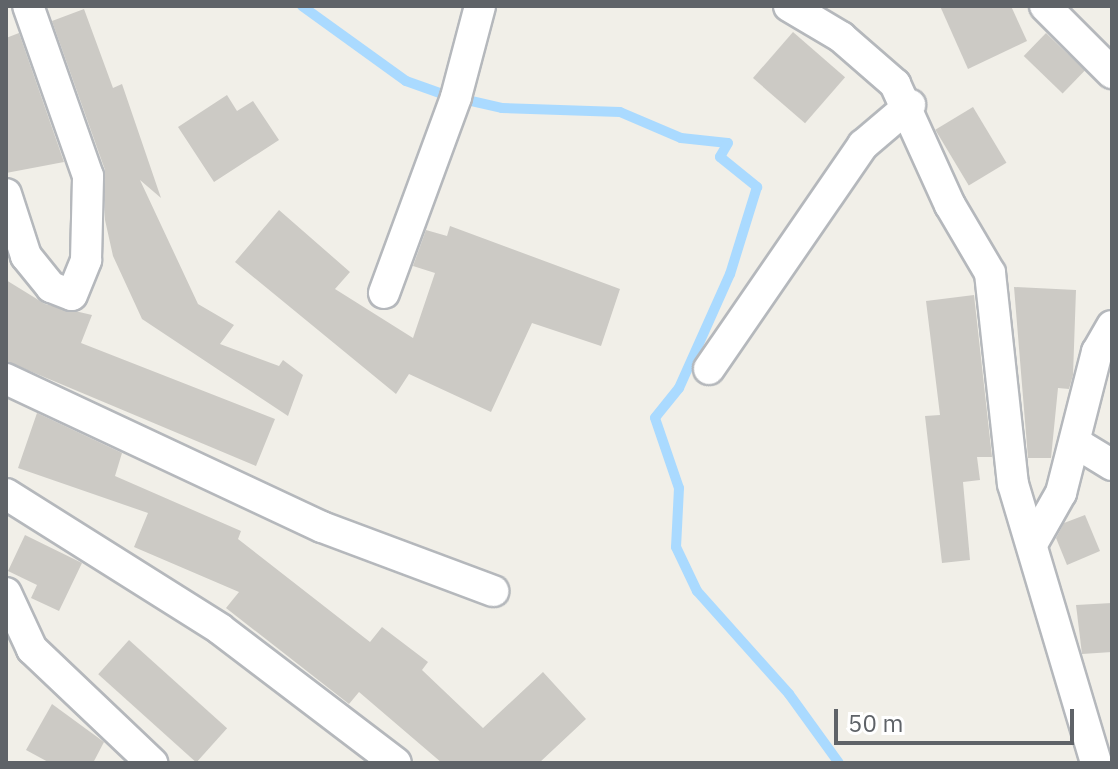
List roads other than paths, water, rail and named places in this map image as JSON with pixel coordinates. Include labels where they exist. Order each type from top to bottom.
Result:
[{"type":"street","points":[[6,194],[26,256],[51,287],[72,295],[86,260],[88,176],[28,6]]},
{"type":"street","points":[[384,293],[456,97],[480,6]]},
{"type":"street","points":[[789,6],[873,60],[910,105],[950,205],[996,290],[1013,484],[1096,763]]},
{"type":"street","points":[[1045,6],[1112,73]]},
{"type":"street","points":[[709,369],[863,145],[910,105]]},
{"type":"street","points":[[1032,544],[1061,493],[1097,352],[1112,326]]},
{"type":"street","points":[[6,379],[322,527],[493,591]]},
{"type":"street","points":[[1076,443],[1112,465]]},
{"type":"street","points":[[6,494],[220,629],[396,763]]},
{"type":"street","points":[[6,593],[32,649],[152,763]]},
{"type":"waterway","points":[[302,6],[406,81],[445,95],[502,108],[620,112],[681,138],[728,143],[720,157],[757,187],[730,274],[679,388],[655,418],[679,488],[676,547],[697,591],[789,694],[839,763]]}]
